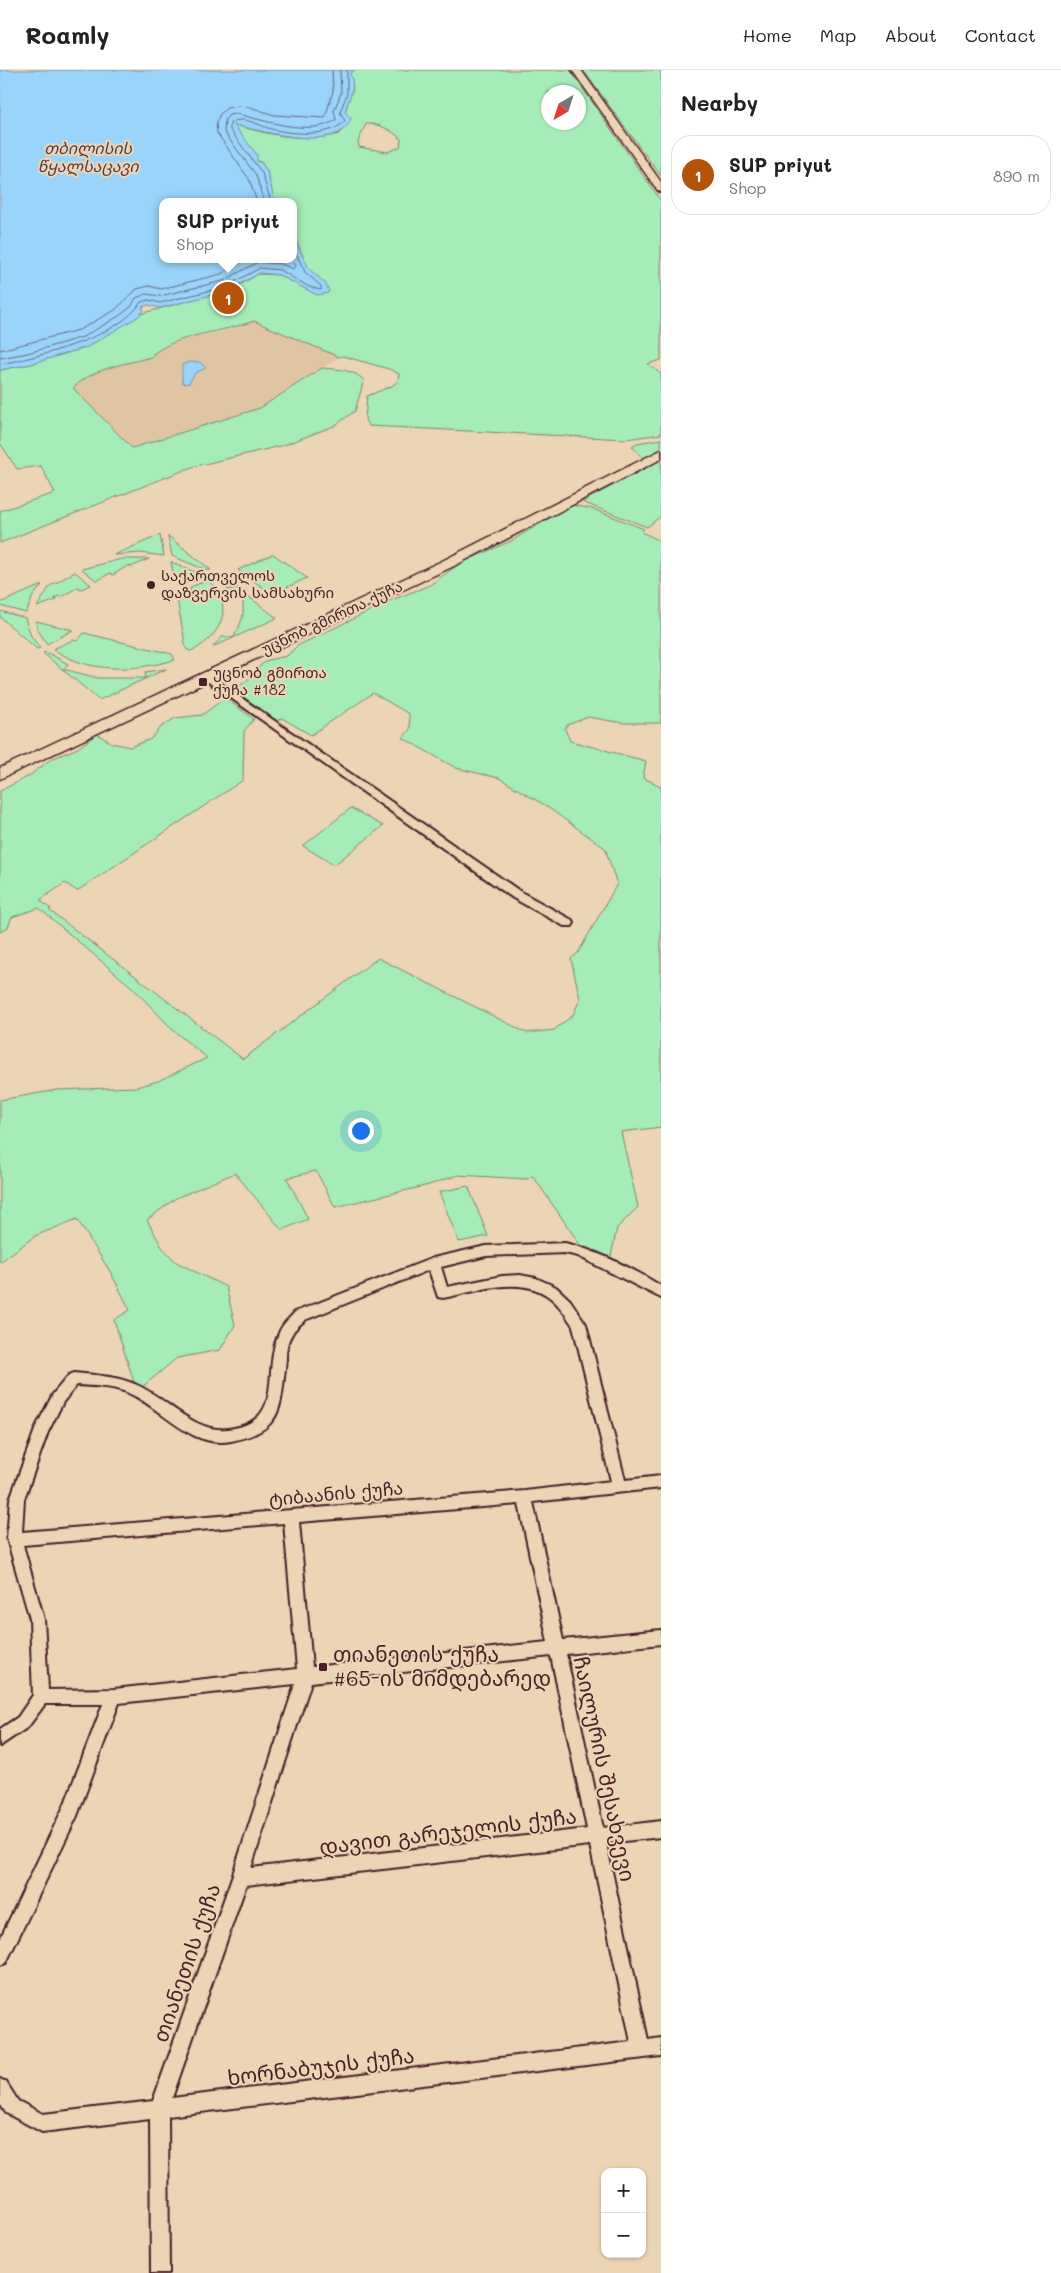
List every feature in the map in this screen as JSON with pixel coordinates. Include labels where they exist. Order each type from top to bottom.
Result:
[{"type":"main road","points":[[576,70],[661,189]]},
{"type":"main road","name":"უცნობ გმირთა ქუჩა","points":[[0,774],[481,547],[661,454]]},
{"type":"street","points":[[207,677],[517,895],[568,923]]},
{"type":"street","points":[[0,1738],[23,1722],[41,1697],[38,1619],[14,1539],[17,1499],[42,1431],[58,1398],[74,1380],[113,1383],[137,1390],[175,1417],[199,1430],[224,1436],[254,1429],[264,1422],[272,1410],[285,1333],[300,1316],[433,1263],[486,1251],[565,1248],[581,1252],[645,1283],[661,1293]]},
{"type":"street","points":[[433,1263],[443,1293],[510,1280],[530,1281],[552,1289],[568,1305],[579,1324],[620,1487]]},
{"type":"street","name":"ტიბაანის ქუჩა","points":[[14,1539],[525,1497],[661,1482]]},
{"type":"street","name":"ჩაილურის შესახვევი","points":[[525,1497],[642,2049]]},
{"type":"street","name":"თიანეთის ქუჩა","points":[[160,2273],[160,2110],[240,1878],[305,1676],[291,1517]]},
{"type":"street","points":[[41,1697],[114,1696],[661,1637]]},
{"type":"street","points":[[0,1957],[71,1810],[114,1696]]},
{"type":"street","name":"დავით გარეჯელის ქუჩა","points":[[240,1878],[661,1829]]},
{"type":"street","name":"ხორნაბუჯის ქუჩა","points":[[0,2088],[12,2107],[42,2123],[661,2047]]},
{"type":"shaded area","points":[[254,321],[339,357],[260,408],[132,448],[73,388],[83,380],[106,368],[154,356],[153,354],[158,350],[187,338],[235,328]]},
{"type":"green space","points":[[353,70],[570,70],[580,85],[541,85],[541,130],[586,130],[586,93],[661,201],[661,360],[648,364],[661,374],[661,434],[626,439],[369,426],[365,420],[367,396],[392,386],[398,381],[399,374],[389,369],[343,356],[339,357],[254,321],[189,337],[164,347],[153,354],[154,356],[111,367],[91,375],[73,388],[132,448],[260,408],[322,368],[344,370],[356,374],[364,380],[355,411],[334,426],[284,445],[192,467],[0,543],[0,511],[55,493],[41,466],[17,469],[0,443],[0,370],[31,364],[87,347],[140,314],[235,288],[258,274],[279,275],[289,280],[303,256],[297,243],[297,198],[274,198],[267,171],[261,162],[257,162],[252,149],[232,124],[285,136],[326,137],[339,134],[348,116],[345,112],[353,88],[350,74]],"holes":[[[366,124],[380,126],[401,139],[400,147],[387,152],[359,147],[358,142]]]},
{"type":"green space","points":[[583,70],[661,70],[661,176]]},
{"type":"green space","points":[[661,439],[661,449],[645,458],[632,446],[637,443]]},
{"type":"green space","points":[[661,460],[661,516],[647,527],[582,502]]},
{"type":"green space","points":[[571,505],[593,509],[644,529],[641,532],[661,541],[661,723],[623,723],[588,717],[567,725],[565,729],[570,741],[646,761],[643,778],[661,786],[661,1127],[621,1132],[638,1207],[617,1228],[610,1261],[583,1249],[533,1176],[527,1179],[458,1175],[429,1185],[335,1207],[316,1171],[287,1178],[308,1219],[282,1230],[235,1173],[176,1198],[147,1220],[162,1247],[176,1262],[226,1287],[235,1325],[220,1350],[177,1358],[141,1388],[135,1385],[114,1320],[130,1310],[111,1273],[77,1219],[35,1236],[0,1262],[0,1100],[57,1090],[136,1087],[158,1081],[207,1058],[173,1030],[134,989],[39,908],[12,917],[8,927],[0,932],[0,791],[29,776],[51,759],[78,748],[97,734],[112,743],[130,747],[151,739],[161,727],[175,718],[202,715],[225,698],[254,719],[244,731],[243,780],[77,891],[65,883],[40,900],[51,909],[49,910],[243,1059],[378,958],[527,1033],[554,1030],[573,1015],[580,999],[571,959],[578,953],[617,884],[605,848],[546,806],[499,778],[456,768],[403,738],[410,729],[409,714],[373,693],[311,735],[282,718],[277,721],[234,690],[254,675],[260,666],[268,660],[287,656],[297,646],[392,600],[430,585],[459,564],[513,540]]},
{"type":"green space","points":[[160,535],[164,556],[140,553],[114,555]]},
{"type":"green space","points":[[168,536],[211,570],[206,570],[172,556]]},
{"type":"green space","points":[[273,554],[307,578],[272,594],[238,570]]},
{"type":"green space","points":[[122,559],[149,559],[131,567],[129,565],[113,575],[110,573],[97,581],[82,569]]},
{"type":"green space","points":[[171,562],[204,576],[187,583],[174,577]]},
{"type":"green space","points":[[75,572],[91,585],[81,589],[78,587],[61,597],[54,598],[56,600],[37,607],[50,586]]},
{"type":"green space","points":[[220,575],[277,618],[233,638],[242,620],[242,600],[237,588],[228,590],[217,577]]},
{"type":"green space","points":[[208,580],[215,587],[222,603],[222,618],[214,634],[207,641],[190,651],[186,649],[176,594],[190,592],[191,587]]},
{"type":"green space","points":[[42,585],[33,596],[26,613],[0,606],[0,603]]},
{"type":"green space","points":[[0,611],[25,618],[31,636],[40,648],[37,649],[0,617]]},
{"type":"green space","points":[[36,621],[73,630],[47,644],[38,630]]},
{"type":"green space","points":[[84,633],[172,654],[175,660],[144,666],[112,668],[81,663],[53,649],[73,640],[77,641]]},
{"type":"green space","points":[[223,636],[233,638],[213,647]]},
{"type":"green space","points":[[46,652],[68,664],[63,669],[98,678],[146,678],[145,672],[166,669],[99,700],[43,653]]},
{"type":"green space","points":[[351,808],[383,826],[334,865],[303,846]]},
{"type":"green space","points":[[468,1186],[488,1236],[459,1242],[439,1192]]},
{"type":"water","name":"თბილისის წყალსაცავი","points":[[0,70],[353,70],[350,74],[353,84],[345,112],[351,118],[344,129],[332,135],[316,138],[298,137],[234,125],[257,155],[257,162],[261,162],[267,171],[274,198],[159,198],[159,263],[297,263],[297,244],[309,269],[325,283],[329,290],[328,293],[317,295],[279,275],[260,273],[227,291],[160,308],[149,305],[142,307],[144,310],[139,316],[87,347],[31,364],[0,370]]},
{"type":"water","points":[[189,362],[200,362],[206,368],[195,373],[189,383],[186,384],[182,382],[182,365]]},
{"type":"place","name":"SUP priyut","points":[[228,298]]},
{"type":"place","name":"საქართველოს დაზვერვის სამსახური","points":[[151,585]]},
{"type":"place","name":"უცნობ გმირთა ქუჩა #182","points":[[203,682]]},
{"type":"place","name":"თიანეთის ქუჩა #65-ის მიმდებარედ","points":[[323,1667]]}]
